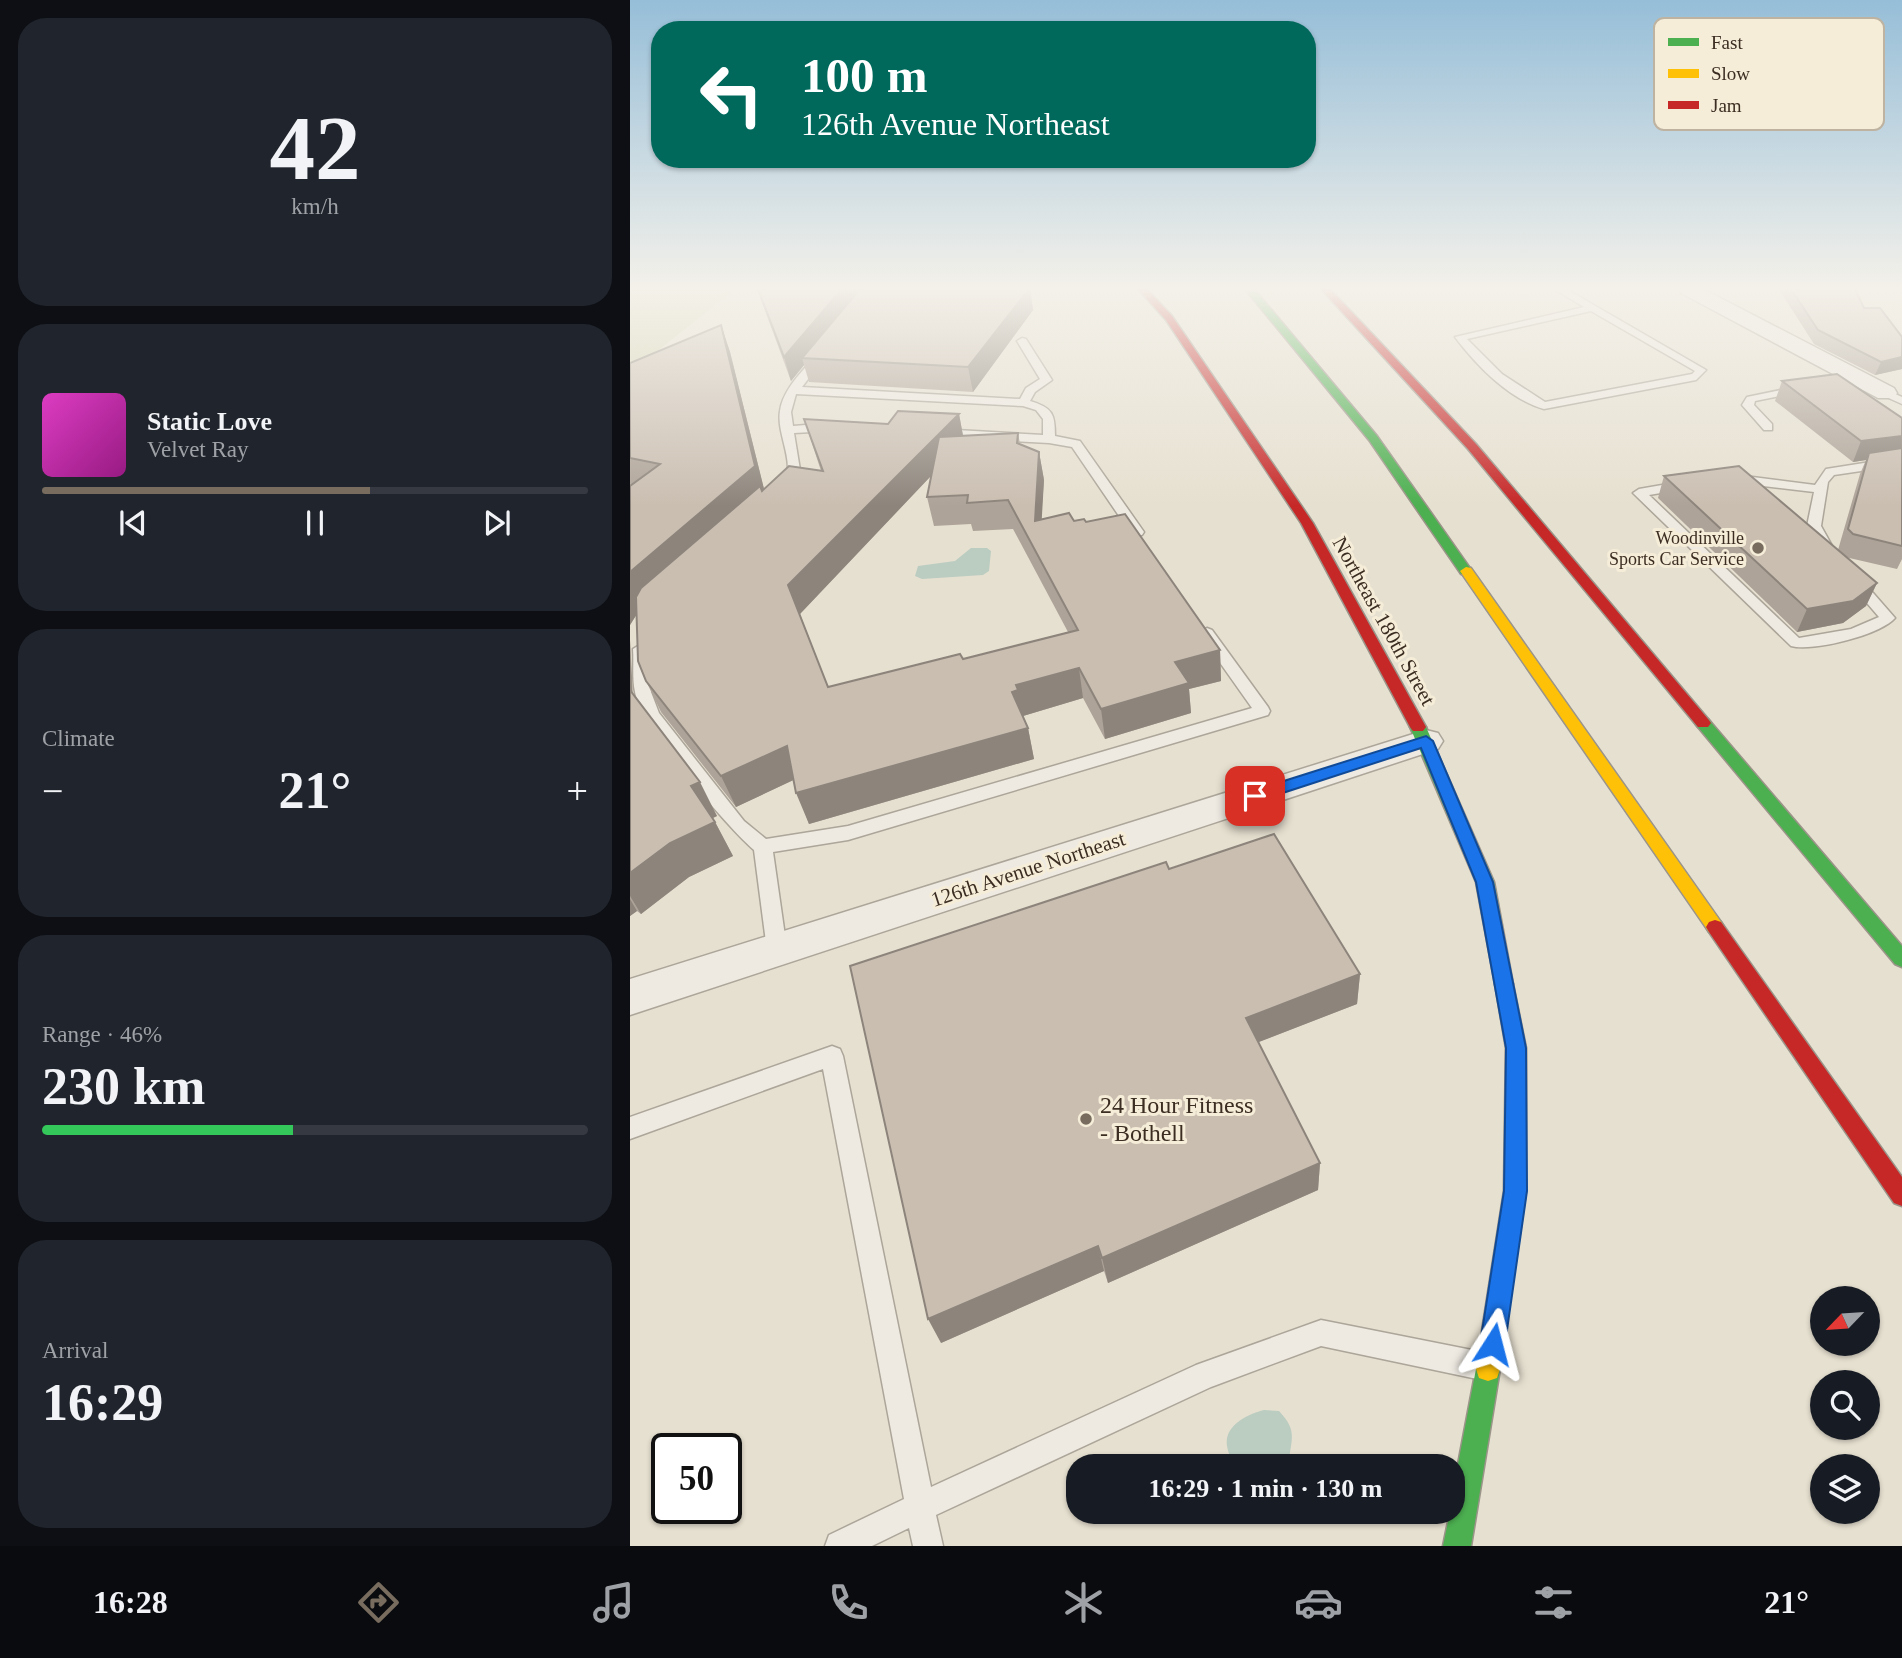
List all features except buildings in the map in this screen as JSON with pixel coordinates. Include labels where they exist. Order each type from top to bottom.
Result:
[{"type":"main road","name":"Northeast 180th Street","points":[[1198,361],[1307,523],[1426,741],[1485,882],[1516,1048],[1516,1191],[1491,1356],[1457,1546]]},
{"type":"main road","points":[[1309,361],[1373,438],[1902,1195]]},
{"type":"main road","points":[[1396,361],[1902,958]]},
{"type":"street","points":[[1826,361],[1894,397]]},
{"type":"street","name":"126th Avenue Northeast","points":[[630,997],[1426,741]]},
{"type":"lane","points":[[780,494],[795,476],[785,412],[794,390],[817,361]]},
{"type":"lane","points":[[1024,403],[1030,390],[1046,380],[1034,361]]},
{"type":"lane","points":[[1484,361],[1516,388],[1544,406],[1696,377],[1701,370],[1686,361]]},
{"type":"lane","points":[[1832,383],[1858,378]]},
{"type":"lane","points":[[1768,427],[1748,405],[1751,399],[1807,388]]},
{"type":"lane","points":[[794,390],[1024,403],[1040,408],[1049,418],[1049,439]]},
{"type":"lane","points":[[786,430],[843,428]]},
{"type":"lane","points":[[926,432],[1049,439],[1076,444],[1146,544]]},
{"type":"lane","points":[[1701,482],[1639,493],[1796,643],[1857,633],[1877,626],[1888,618],[1827,551],[1814,526],[1822,481],[1830,472],[1902,461]]},
{"type":"lane","points":[[1725,480],[1820,489]]},
{"type":"lane","points":[[763,847],[848,833],[1262,711],[1200,622]]},
{"type":"lane","points":[[641,639],[643,692],[651,714],[738,826],[763,847],[777,950]]},
{"type":"lane","points":[[630,1128],[832,1056],[928,1546]]},
{"type":"lane","points":[[841,1546],[1206,1376],[1321,1333],[1491,1356]]},
{"type":"green space","points":[[630,361],[645,361],[630,373]]},
{"type":"shaded area","points":[[971,548],[987,548],[991,551],[989,571],[983,575],[922,579],[915,576],[918,566],[955,561]]},
{"type":"shaded area","points":[[1264,1410],[1279,1411],[1291,1431],[1290,1454],[1229,1454],[1229,1432],[1233,1426],[1251,1414]]},
{"type":"traffic: fast","points":[[1309,361],[1373,438],[1466,571]]},
{"type":"traffic: fast","points":[[1703,723],[1902,959]]},
{"type":"traffic: fast","points":[[1418,727],[1485,882],[1504,984]]},
{"type":"traffic: fast","points":[[1457,1546],[1488,1369]]},
{"type":"traffic: slow","points":[[1466,571],[1715,927]]},
{"type":"traffic: slow","points":[[1488,1369],[1515,1191],[1516,1048],[1504,984]]},
{"type":"traffic: jam","points":[[1198,361],[1307,523],[1418,727]]},
{"type":"traffic: jam","points":[[1395,361],[1472,447],[1703,723]]},
{"type":"traffic: jam","points":[[1715,927],[1902,1195]]},
{"type":"place","name":"Woodinville Sports Car Service","points":[[1758,548]]},
{"type":"place","name":"24 Hour Fitness - Bothell","points":[[1086,1119]]},
{"type":"route","points":[[1255,796],[1426,741],[1485,882],[1516,1048],[1516,1191],[1493,1344]]}]
